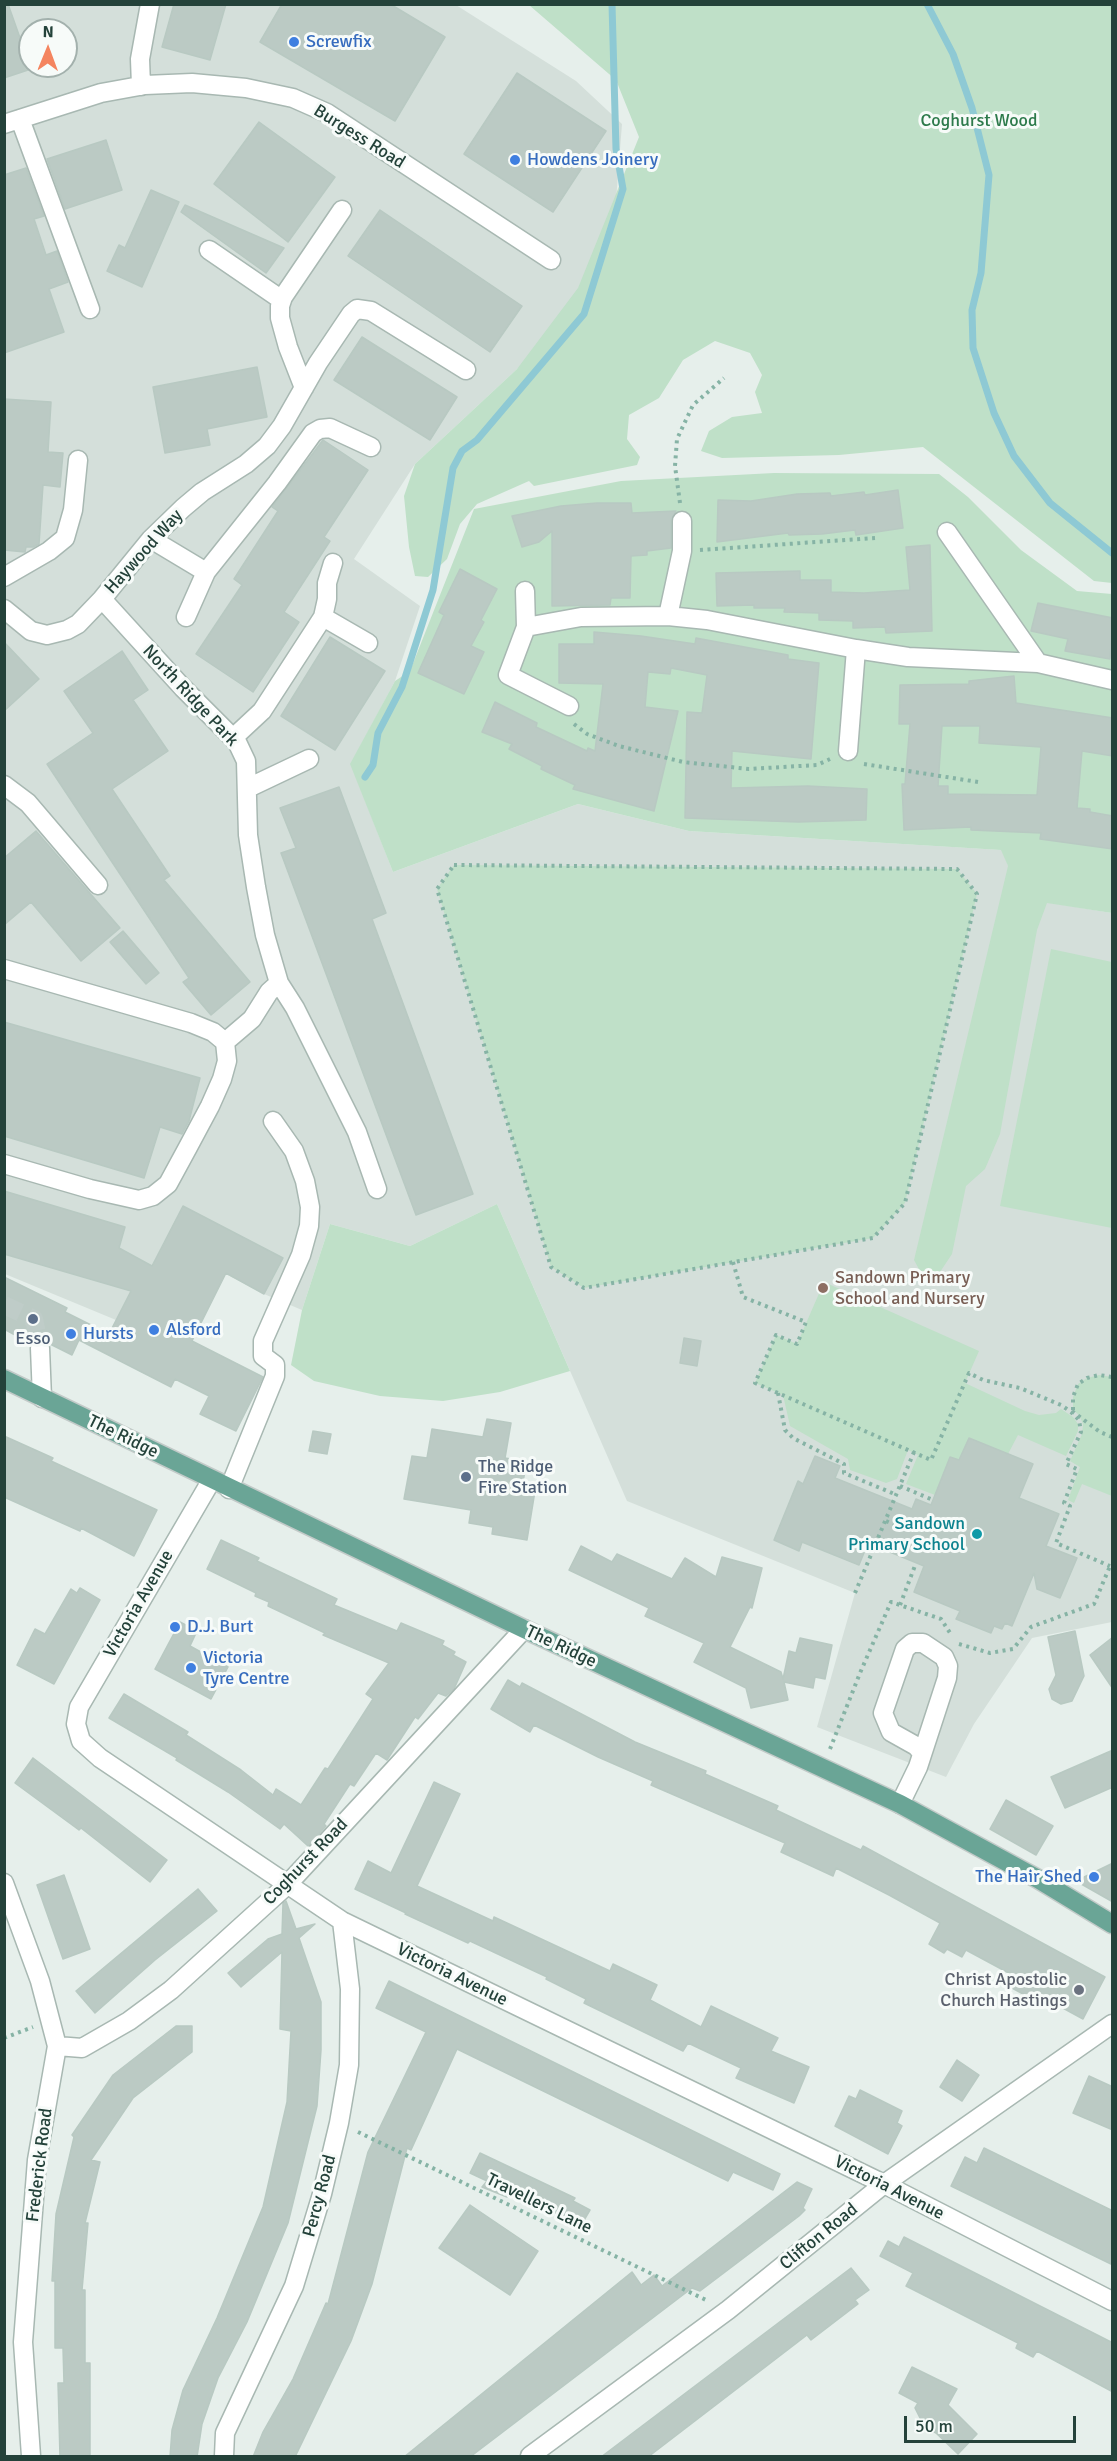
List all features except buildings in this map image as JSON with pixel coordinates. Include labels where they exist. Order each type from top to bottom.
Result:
[{"type":"main road","name":"The Ridge","points":[[4,1379],[524,1629],[900,1804],[1038,1879],[1113,1924]]},
{"type":"street","points":[[141,86],[140,59],[150,4]]},
{"type":"street","name":"Burgess Road","points":[[12,121],[100,93],[141,86],[192,83],[246,88],[293,98],[327,113],[551,260]]},
{"type":"street","points":[[12,121],[90,309]]},
{"type":"street","points":[[300,394],[280,318],[282,300],[342,210]]},
{"type":"street","points":[[208,250],[282,300]]},
{"type":"street","name":"Haywood Way","points":[[4,609],[31,631],[47,635],[67,630],[78,624],[102,599],[151,539],[202,492],[246,464],[267,446],[282,426],[351,314],[357,309],[363,309],[466,370]]},
{"type":"street","points":[[186,617],[206,572],[277,483],[313,433],[320,429],[330,428],[371,447]]},
{"type":"street","points":[[4,577],[49,552],[65,538],[73,510],[78,459]]},
{"type":"street","points":[[668,616],[682,551],[682,521]]},
{"type":"street","points":[[947,532],[1038,663]]},
{"type":"street","points":[[151,539],[206,572]]},
{"type":"street","points":[[233,738],[262,711],[322,617],[327,599],[327,583],[333,563]]},
{"type":"street","points":[[525,591],[525,627],[508,675],[569,705]]},
{"type":"street","name":"North Ridge Park","points":[[102,599],[183,688],[233,738],[246,761],[248,835],[265,935],[279,982],[295,1008],[357,1132],[377,1189]]},
{"type":"street","points":[[525,627],[581,617],[668,616],[707,620],[908,657],[1038,663],[1113,680]]},
{"type":"street","points":[[322,617],[368,643]]},
{"type":"street","points":[[848,751],[856,649]]},
{"type":"street","points":[[248,788],[309,759]]},
{"type":"street","points":[[4,785],[28,803],[98,885]]},
{"type":"street","points":[[4,969],[191,1023],[213,1032],[225,1042],[227,1061],[210,1106],[168,1184],[153,1196],[139,1200],[129,1198],[4,1164]]},
{"type":"street","points":[[225,1042],[252,1019],[269,992],[279,982]]},
{"type":"street","points":[[229,1488],[275,1376],[275,1365],[263,1356],[263,1341],[301,1255],[309,1226],[310,1207],[305,1181],[294,1151],[273,1121]]},
{"type":"street","points":[[40,1348],[42,1398]]},
{"type":"street","name":"Victoria Avenue","points":[[211,1480],[79,1707],[76,1724],[81,1741],[100,1758],[342,1921],[884,2184],[1113,2301]]},
{"type":"street","name":"Coghurst Road","points":[[57,2046],[82,2048],[129,2021],[171,1990],[287,1885],[524,1629]]},
{"type":"street","points":[[900,1804],[918,1767],[947,1678],[948,1666],[944,1657],[935,1649],[923,1643],[912,1643],[905,1649],[883,1713],[891,1732],[916,1746],[922,1753]]},
{"type":"street","name":"Frederick Road","points":[[4,1883],[40,1981],[57,2046],[37,2160],[23,2343],[31,2457]]},
{"type":"street","name":"Percy Road","points":[[224,2457],[225,2433],[294,2286],[322,2194],[339,2122],[349,2065],[350,1989],[342,1921]]},
{"type":"street","name":"Clifton Road","points":[[530,2457],[728,2310],[884,2184],[1113,2024]]},
{"type":"path","points":[[682,521],[675,466],[676,439],[693,405],[724,378]]},
{"type":"path","points":[[682,551],[874,538]]},
{"type":"path","points":[[569,705],[574,727],[587,734],[619,746],[683,762],[749,769],[817,765],[848,751],[859,763],[978,782]]},
{"type":"path","points":[[454,865],[957,869],[977,894],[905,1203],[873,1238],[733,1262],[584,1288],[551,1267],[437,889],[454,865]]},
{"type":"path","points":[[733,1262],[743,1297],[806,1322],[797,1344],[776,1335],[755,1383],[931,1460],[969,1374],[983,1380],[1020,1388],[1061,1405],[1100,1432],[1113,1437]]},
{"type":"path","points":[[1110,1566],[1056,1543],[1070,1506],[1064,1503],[1077,1469],[1066,1464],[1081,1432],[1079,1420],[1072,1411],[1073,1397],[1078,1384],[1087,1378],[1099,1375],[1113,1377]]},
{"type":"path","points":[[778,1393],[785,1430],[794,1438],[844,1464],[844,1473],[897,1495]]},
{"type":"path","points":[[855,1593],[914,1452]]},
{"type":"path","points":[[900,1486],[933,1500]]},
{"type":"path","points":[[886,1521],[904,1529]]},
{"type":"path","points":[[900,1605],[916,1563]]},
{"type":"path","points":[[4,2038],[51,2021]]},
{"type":"path","name":"Travellers Lane","points":[[339,2122],[728,2310]]},
{"type":"shaded area","points":[[5,5],[456,5],[576,81],[622,124],[615,213],[589,325],[517,369],[415,464],[354,559],[420,606],[395,681],[351,764],[393,872],[578,804],[689,831],[1002,850],[1021,898],[1112,913],[1112,1622],[1032,1638],[974,1724],[946,1777],[817,1727],[855,1593],[627,1501],[497,1204],[410,1246],[330,1224],[302,1310],[264,1294],[164,1242],[152,1266],[116,1320],[5,1274]]},
{"type":"green space","name":"Coghurst Wood","points":[[529,5],[1112,5],[1112,583],[1094,581],[923,447],[839,455],[722,458],[701,451],[709,431],[732,417],[762,413],[755,392],[762,375],[750,353],[715,341],[683,360],[659,398],[629,415],[627,439],[640,457],[637,465],[534,486],[529,481],[477,504],[460,524],[447,559],[428,577],[415,576],[409,547],[404,496],[415,464],[517,369],[578,288],[639,137],[616,80]]},
{"type":"green space","points":[[774,473],[939,474],[968,497],[1021,550],[1077,591],[1112,594],[1112,913],[1047,903],[1037,930],[1000,1134],[985,1169],[966,1186],[952,1254],[938,1275],[920,1271],[914,1260],[1008,866],[1001,850],[689,831],[578,804],[393,872],[350,764],[395,681],[410,671],[474,509],[621,481]]},
{"type":"green space","points":[[454,865],[957,869],[977,894],[905,1203],[873,1238],[584,1288],[551,1267],[437,889]]},
{"type":"green space","points":[[1051,949],[1112,962],[1112,1228],[1000,1206]]},
{"type":"green space","points":[[497,1204],[570,1371],[500,1392],[443,1401],[380,1396],[314,1381],[291,1365],[302,1310],[330,1224],[410,1246]]},
{"type":"green space","points":[[824,1282],[979,1351],[965,1383],[1025,1411],[1039,1415],[1056,1413],[1061,1409],[1073,1417],[1078,1424],[1078,1431],[1066,1456],[1018,1435],[1008,1454],[969,1438],[959,1460],[950,1457],[935,1495],[906,1484],[918,1455],[908,1450],[897,1479],[886,1483],[850,1470],[848,1459],[790,1426],[783,1395],[755,1383],[776,1335],[797,1344]]},
{"type":"green space","points":[[1099,1375],[1112,1377],[1112,1496],[1082,1484],[1074,1503],[1068,1500],[1080,1467],[1070,1461],[1082,1434],[1083,1424],[1079,1415],[1073,1410],[1073,1397],[1078,1384],[1087,1378]]},
{"type":"waterway","points":[[365,777],[373,765],[378,733],[402,687],[433,590],[453,468],[462,451],[477,440],[584,314],[623,189],[616,149],[612,4]]},
{"type":"waterway","points":[[927,4],[953,54],[972,108],[989,175],[981,273],[972,310],[973,348],[994,413],[1014,456],[1050,503],[1112,553]]},
{"type":"tunnel","points":[[4,1305],[34,1319],[40,1348]]},
{"type":"place","name":"Screwfix","points":[[294,42]]},
{"type":"place","name":"Howdens Joinery","points":[[515,160]]},
{"type":"place","name":"Sandown Primary School and Nursery","points":[[823,1288]]},
{"type":"place","name":"Esso","points":[[33,1319]]},
{"type":"place","name":"Alsford","points":[[154,1330]]},
{"type":"place","name":"Hursts","points":[[71,1334]]},
{"type":"place","name":"The Ridge Fire Station","points":[[466,1477]]},
{"type":"place","name":"Sandown Primary School","points":[[977,1534]]},
{"type":"place","name":"D.J. Burt","points":[[175,1627]]},
{"type":"place","name":"Victoria Tyre Centre","points":[[191,1668]]},
{"type":"place","name":"The Hair Shed","points":[[1094,1877]]},
{"type":"place","name":"Christ Apostolic Church Hastings","points":[[1079,1990]]}]
